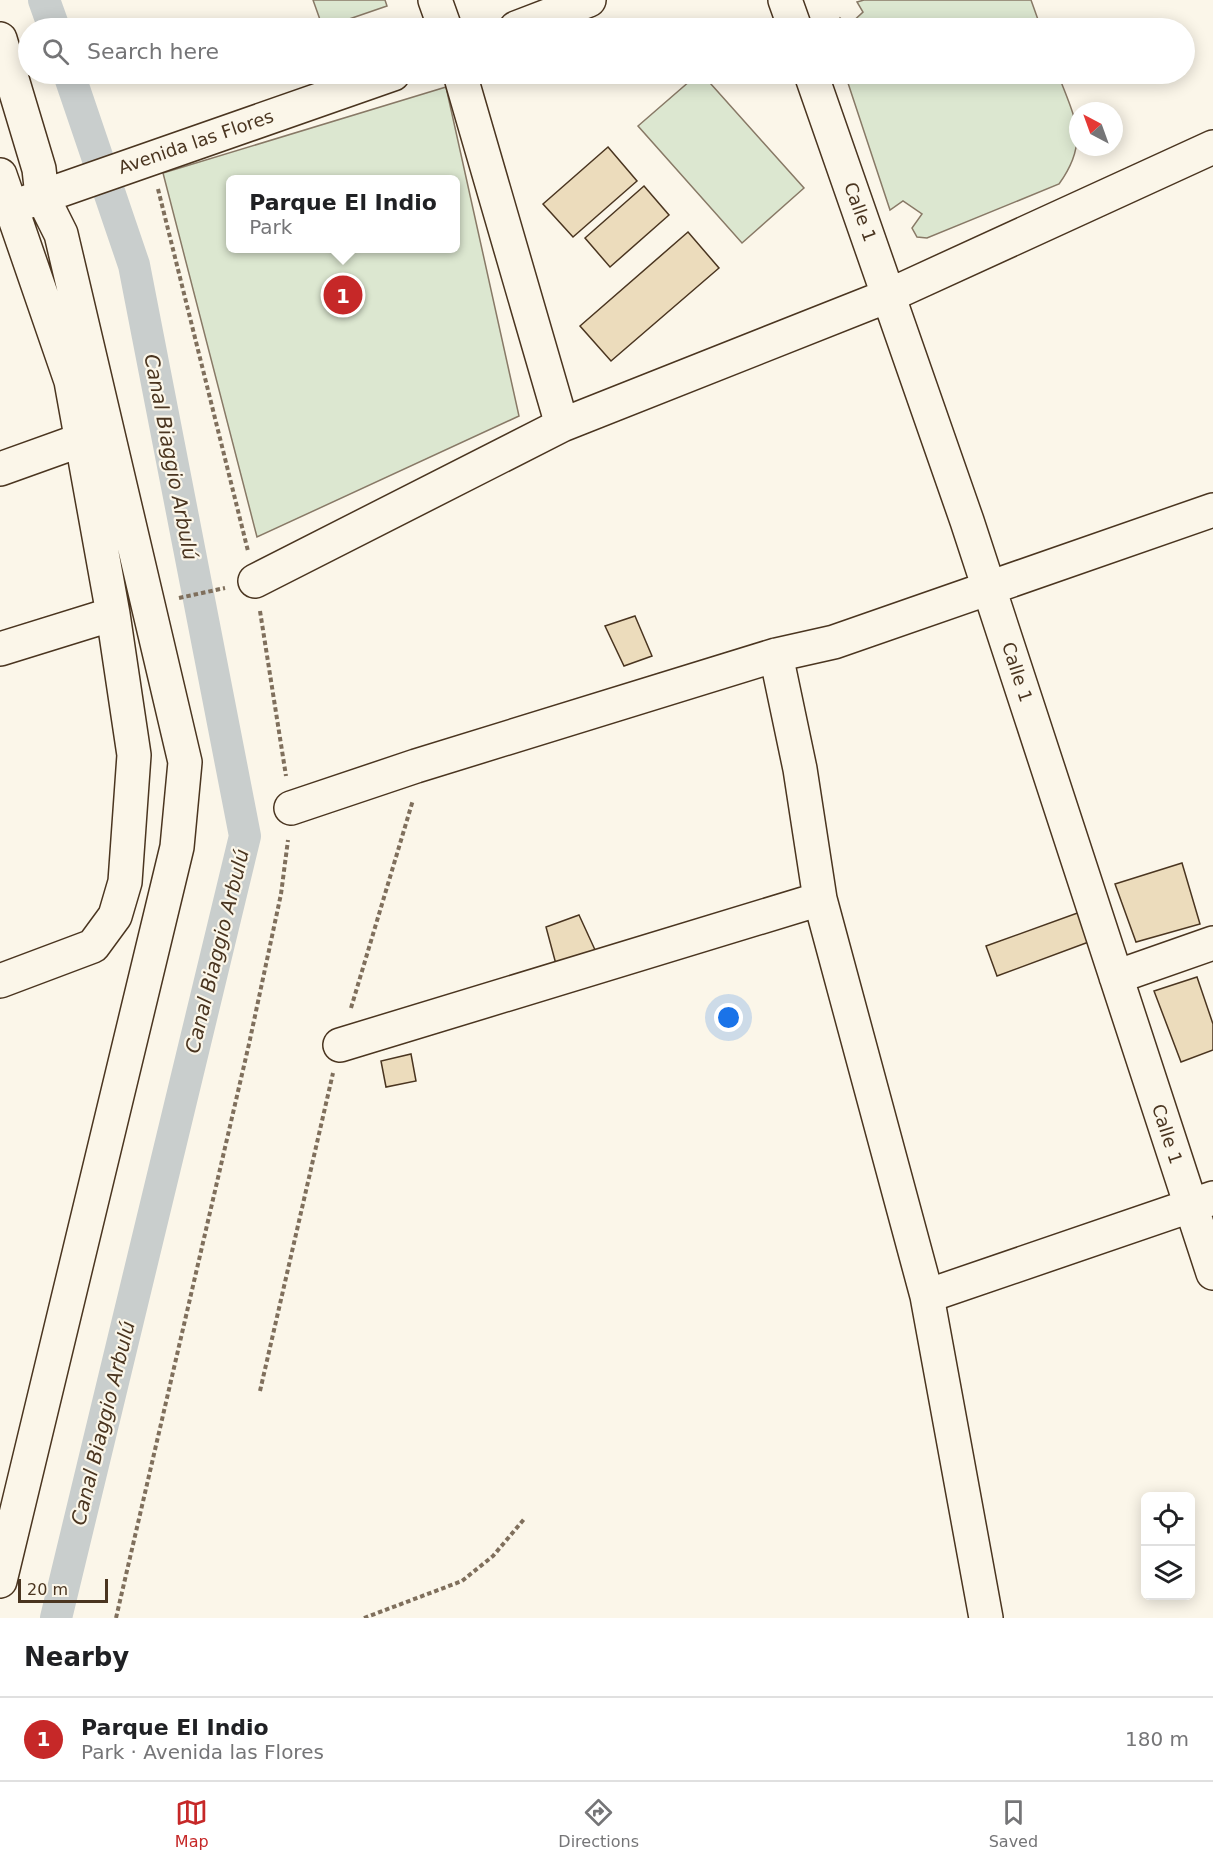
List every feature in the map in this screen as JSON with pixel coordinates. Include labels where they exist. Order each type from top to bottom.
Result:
[{"type":"street","points":[[435,0],[441,18]]},
{"type":"street","points":[[542,18],[589,0]]},
{"type":"street","points":[[785,0],[791,18]]},
{"type":"street","points":[[0,39],[39,169],[52,192],[185,762],[177,847],[0,1581]]},
{"type":"street","name":"Avenida las Flores","points":[[6,210],[364,84]]},
{"type":"street","points":[[463,84],[562,425]]},
{"type":"street","name":"Calle 1","points":[[815,84],[890,296],[989,588],[1116,977],[1202,1201],[1213,1274]]},
{"type":"street","points":[[245,584],[562,425],[890,296],[1213,147]]},
{"type":"street","points":[[0,175],[6,210],[70,381],[113,614],[134,755],[125,882],[115,916],[93,946],[0,981]]},
{"type":"street","points":[[0,469],[81,440]]},
{"type":"street","points":[[291,808],[416,766],[776,656],[834,642],[1213,510]]},
{"type":"street","points":[[0,650],[113,614]]},
{"type":"street","points":[[776,656],[800,769],[820,899],[927,1296],[986,1618]]},
{"type":"street","points":[[340,1046],[820,899]]},
{"type":"street","points":[[1116,977],[1213,943]]},
{"type":"street","points":[[927,1296],[1202,1201]]},
{"type":"path","points":[[116,1618],[249,1044],[281,894],[291,808],[245,584],[146,159]]},
{"type":"path","points":[[173,599],[245,584]]},
{"type":"path","points":[[364,1618],[462,1581],[493,1556],[525,1518]]},
{"type":"green space","points":[[313,0],[385,0],[387,6],[352,18],[319,18]]},
{"type":"green space","points":[[864,0],[1031,0],[1037,18],[857,18],[863,12],[857,2]]},
{"type":"green space","points":[[686,84],[711,84],[804,188],[742,243],[638,126]]},
{"type":"green space","points":[[848,84],[1062,84],[1069,102],[1069,156],[1074,156],[1069,169],[1059,184],[927,238],[917,237],[912,228],[922,214],[903,201],[890,210]]},
{"type":"green space","points":[[446,87],[519,416],[257,537],[163,173]]},
{"type":"building","points":[[608,147],[637,181],[573,237],[543,204]]},
{"type":"building","points":[[644,186],[669,215],[610,267],[585,238]]},
{"type":"building","points":[[688,232],[719,268],[611,361],[580,326]]},
{"type":"building","points":[[635,616],[652,656],[624,666],[605,626]]},
{"type":"building","points":[[1182,863],[1200,924],[1136,942],[1115,884]]},
{"type":"building","points":[[1083,911],[1094,940],[997,976],[986,946]]},
{"type":"building","points":[[579,915],[596,952],[557,968],[546,927]]},
{"type":"building","points":[[1197,977],[1213,1024],[1213,1050],[1181,1062],[1154,991]]},
{"type":"building","points":[[411,1054],[416,1081],[386,1087],[381,1061]]},
{"type":"waterway","name":"Canal Biaggio Arbulú","points":[[44,0],[50,18]]},
{"type":"waterway","name":"Canal Biaggio Arbulú","points":[[56,1618],[245,836],[134,265],[72,84]]},
{"type":"place","name":"Parque El Indio","points":[[343,295]]}]
